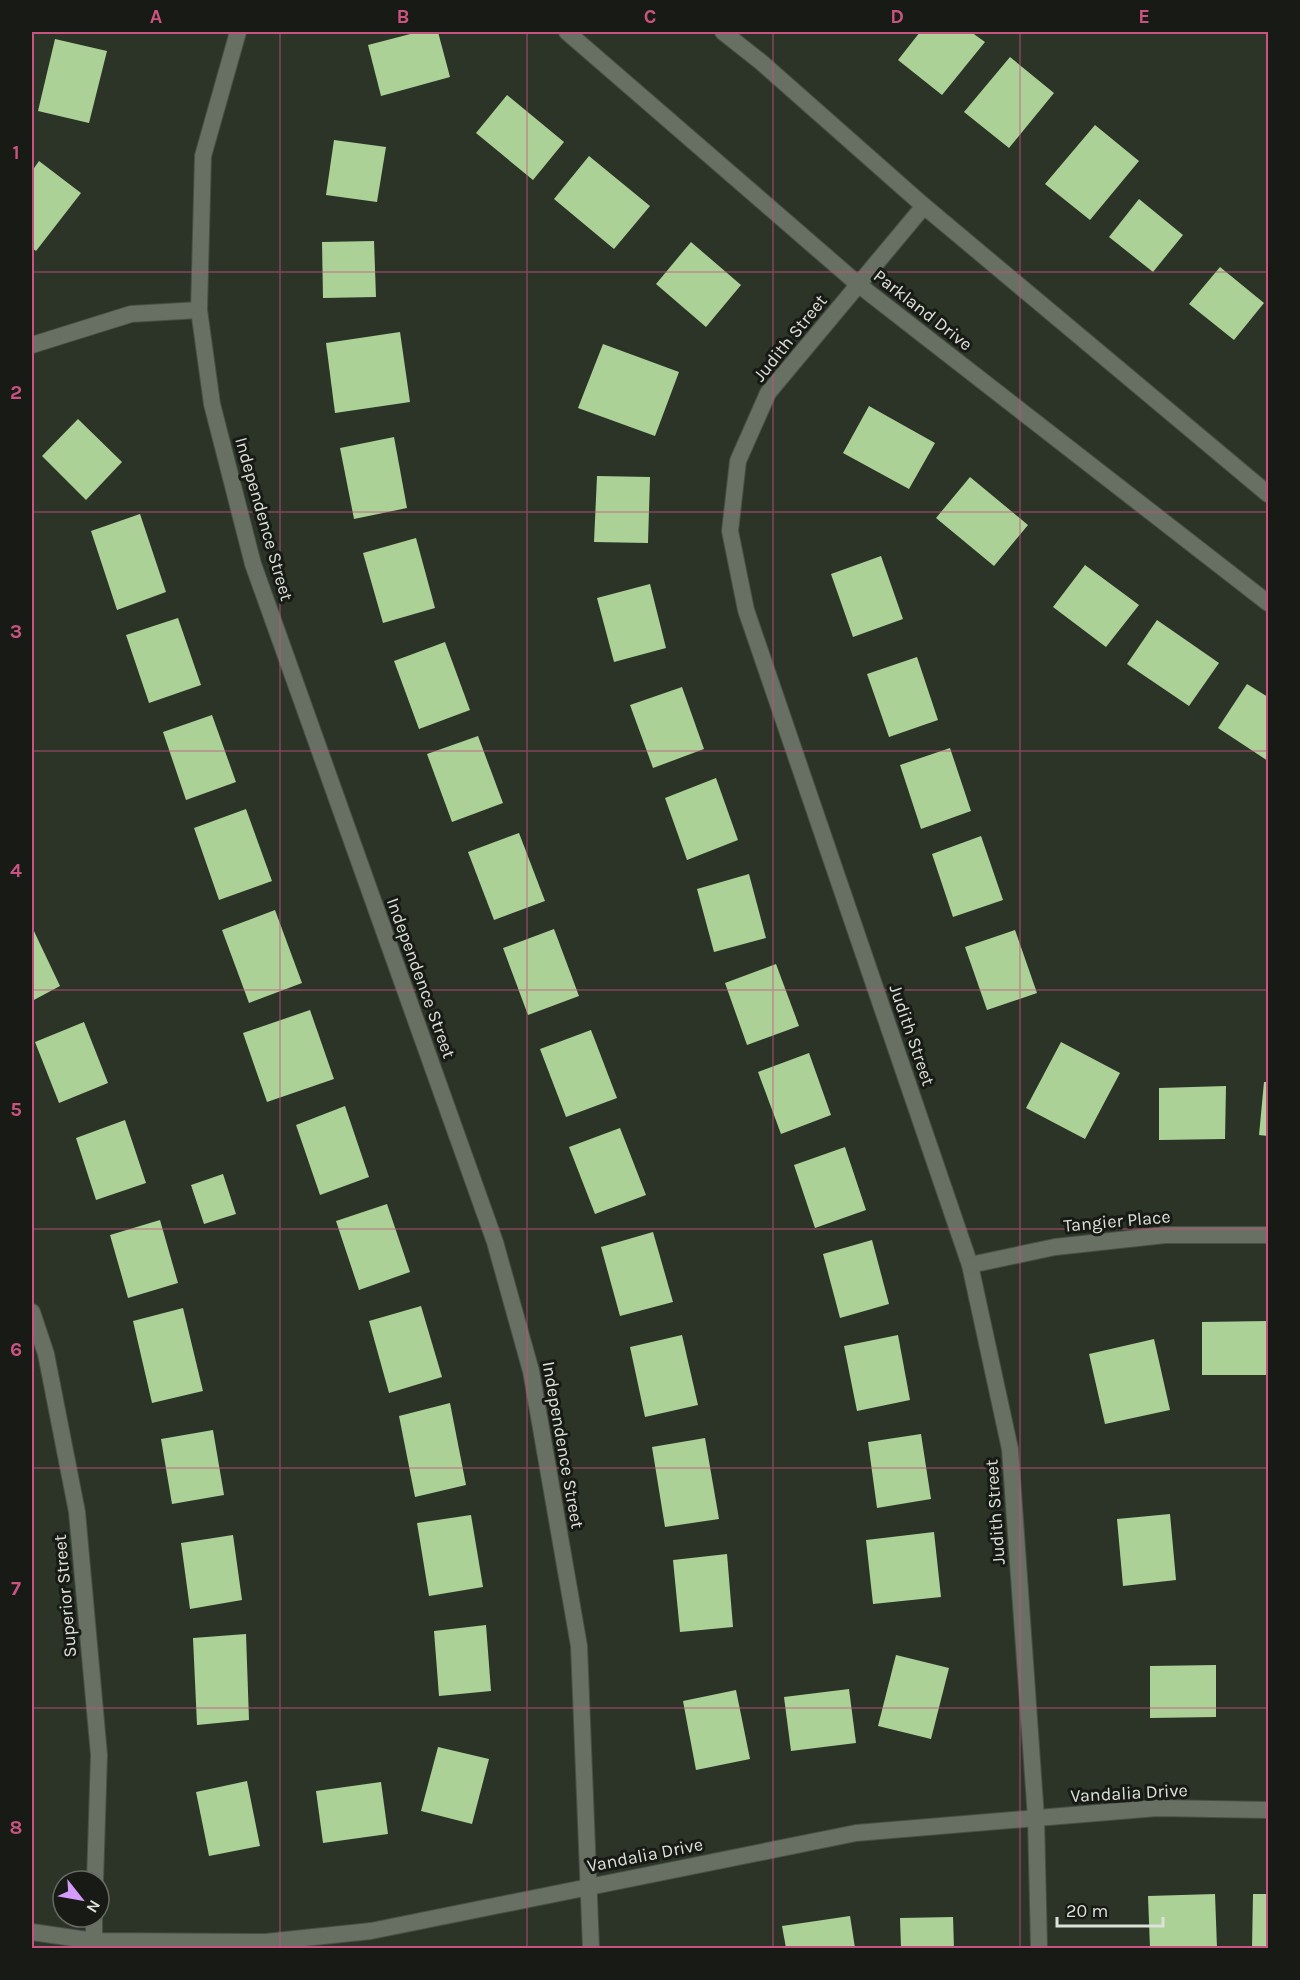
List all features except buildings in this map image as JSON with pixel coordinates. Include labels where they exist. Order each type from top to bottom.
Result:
[{"type":"street","name":"Independence Street","points":[[238,32],[203,156],[200,310],[212,404],[253,564],[495,1242],[531,1371],[579,1646],[591,1948]]},
{"type":"street","name":"Parkland Drive","points":[[567,32],[859,285],[1269,603]]},
{"type":"street","points":[[723,32],[761,62],[924,206],[1269,494]]},
{"type":"street","name":"Judith Street","points":[[924,206],[768,393],[738,461],[730,531],[746,609],[970,1265],[1010,1449],[1036,1818],[1039,1948]]},
{"type":"street","points":[[32,345],[131,314],[200,310]]},
{"type":"street","name":"Tangier Place","points":[[970,1265],[1055,1247],[1165,1235],[1269,1235]]},
{"type":"street","name":"Superior Street","points":[[32,1312],[46,1354],[77,1512],[99,1755],[96,1869]]},
{"type":"street","name":"Vandalia Drive","points":[[32,1932],[94,1941],[266,1942],[371,1931],[856,1833],[1157,1808],[1269,1810]]},
{"type":"street","points":[[94,1929],[94,1941]]}]
